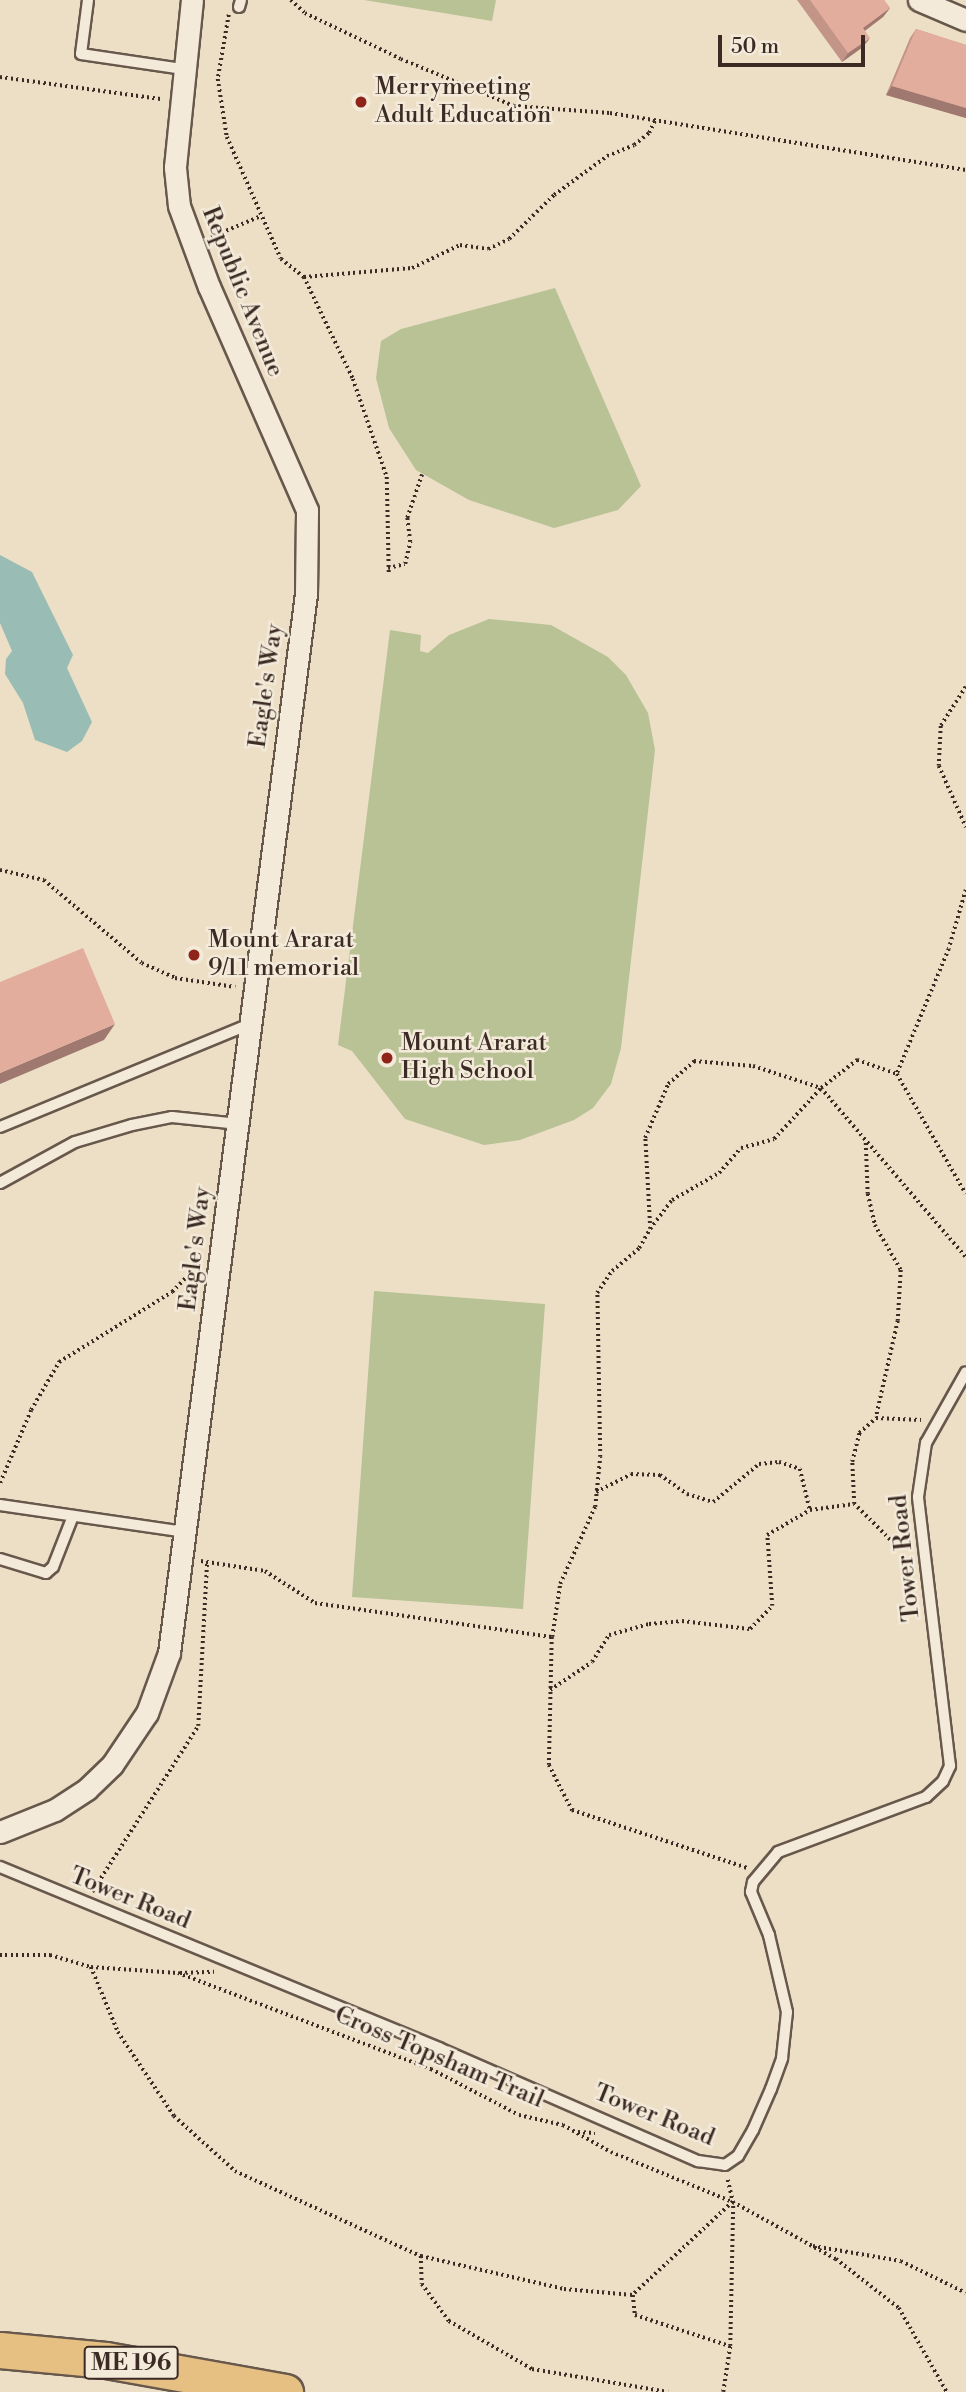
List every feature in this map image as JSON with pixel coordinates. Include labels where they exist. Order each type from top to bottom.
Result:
[{"type":"highway","name":"ME 196","points":[[0,2350],[118,2361],[285,2392]]},
{"type":"street","name":"Republic Avenue","points":[[192,0],[182,69],[175,167],[179,206],[307,510],[306,594]]},
{"type":"street","points":[[919,0],[966,20]]},
{"type":"street","name":"Eagle's Way","points":[[0,1832],[55,1810],[87,1789],[132,1741],[160,1686],[186,1532],[239,1124],[248,1025],[306,594]]},
{"type":"lane","points":[[88,0],[81,54],[182,69]]},
{"type":"lane","points":[[0,1127],[248,1025]]},
{"type":"lane","points":[[0,1183],[75,1142],[132,1125],[172,1117],[239,1124]]},
{"type":"lane","name":"Tower Road","points":[[0,1867],[439,2048],[698,2161],[726,2165],[738,2155],[753,2130],[782,2058],[787,2012],[769,1935],[751,1892],[760,1872],[778,1852],[926,1797],[943,1781],[951,1752],[918,1497],[922,1458],[934,1423],[966,1372]]},
{"type":"lane","points":[[0,1505],[186,1532]]},
{"type":"lane","points":[[0,1559],[46,1573],[53,1567],[73,1516]]},
{"type":"path","points":[[291,0],[305,13],[401,59],[514,106],[655,120],[966,170]]},
{"type":"path","points":[[240,4],[225,19],[218,79],[227,137],[281,259],[304,277],[353,379],[383,462],[389,576]]},
{"type":"path","points":[[0,77],[180,102]]},
{"type":"path","points":[[304,277],[412,268],[460,244],[488,249],[509,239],[554,195],[607,156],[635,145],[649,133],[655,120]]},
{"type":"path","points":[[193,244],[261,216]]},
{"type":"path","points":[[388,568],[405,564],[410,542],[407,518],[422,474]]},
{"type":"path","points":[[966,687],[941,726],[939,766],[966,827]]},
{"type":"path","points":[[0,870],[44,880],[142,963],[175,978],[235,987]]},
{"type":"path","points":[[897,1074],[949,949],[966,890]]},
{"type":"path","points":[[760,1872],[572,1810],[549,1765],[552,1637],[559,1584],[594,1507],[600,1457],[597,1293],[612,1271],[639,1248],[672,1200],[719,1173],[741,1148],[774,1139],[821,1088],[857,1060],[897,1074],[966,1194]]},
{"type":"path","points":[[650,1229],[645,1138],[668,1084],[694,1061],[752,1066],[821,1088],[966,1257]]},
{"type":"path","points":[[866,1141],[868,1194],[875,1225],[901,1270],[898,1321],[876,1418],[859,1433],[852,1462],[854,1504],[890,1540],[925,1553]]},
{"type":"path","points":[[0,1483],[31,1410],[59,1362],[172,1292],[204,1259]]},
{"type":"path","points":[[876,1418],[934,1423]]},
{"type":"path","points":[[596,1492],[631,1474],[660,1475],[687,1494],[713,1502],[760,1464],[779,1462],[800,1469],[810,1510]]},
{"type":"path","points":[[550,1690],[592,1662],[609,1635],[649,1624],[682,1621],[750,1629],[772,1606],[767,1535],[810,1510],[854,1504]]},
{"type":"path","points":[[182,1558],[265,1571],[315,1603],[552,1637]]},
{"type":"path","points":[[85,1903],[198,1726],[207,1562]]},
{"type":"path","name":"Cross Topsham Trail","points":[[0,1955],[50,1955],[91,1967],[178,1973],[431,2069],[519,2115],[563,2125],[611,2152],[733,2202],[810,2245],[899,2308],[947,2392]]},
{"type":"path","points":[[91,1967],[118,2032],[174,2116],[235,2171],[421,2256],[564,2288],[633,2295],[733,2202]]},
{"type":"path","points":[[723,2392],[730,2346],[733,2202],[726,2165]]},
{"type":"path","points":[[810,2245],[901,2261],[966,2293]]},
{"type":"path","points":[[421,2256],[422,2284],[449,2321],[532,2369],[668,2392]]},
{"type":"path","points":[[633,2295],[635,2315],[730,2346]]},
{"type":"green space","points":[[364,0],[496,0],[492,21]]},
{"type":"green space","points":[[555,288],[641,486],[618,510],[554,528],[469,500],[416,470],[389,428],[376,378],[381,341],[401,329]]},
{"type":"green space","points":[[489,619],[551,625],[608,657],[626,675],[648,713],[655,750],[621,1048],[611,1084],[593,1108],[574,1120],[520,1140],[484,1145],[405,1119],[352,1051],[338,1045],[390,630],[421,635],[420,651],[428,653],[449,635]]},
{"type":"green space","points":[[374,1291],[545,1304],[523,1609],[352,1597]]},
{"type":"water","points":[[0,555],[32,572],[73,655],[67,668],[92,722],[82,741],[67,752],[35,740],[23,703],[5,674],[6,659],[12,651],[0,623]]},
{"type":"building","points":[[810,0],[884,0],[890,8],[863,28],[870,38],[848,53]]},
{"type":"building","points":[[916,29],[966,45],[966,108],[892,86]]},
{"type":"building","points":[[83,948],[115,1024],[0,1073],[0,982]]},
{"type":"place","name":"Merrymeeting Adult Education","points":[[361,102]]},
{"type":"place","name":"Mount Ararat 9/11 memorial","points":[[194,955]]},
{"type":"place","name":"Mount Ararat High School","points":[[387,1058]]}]
